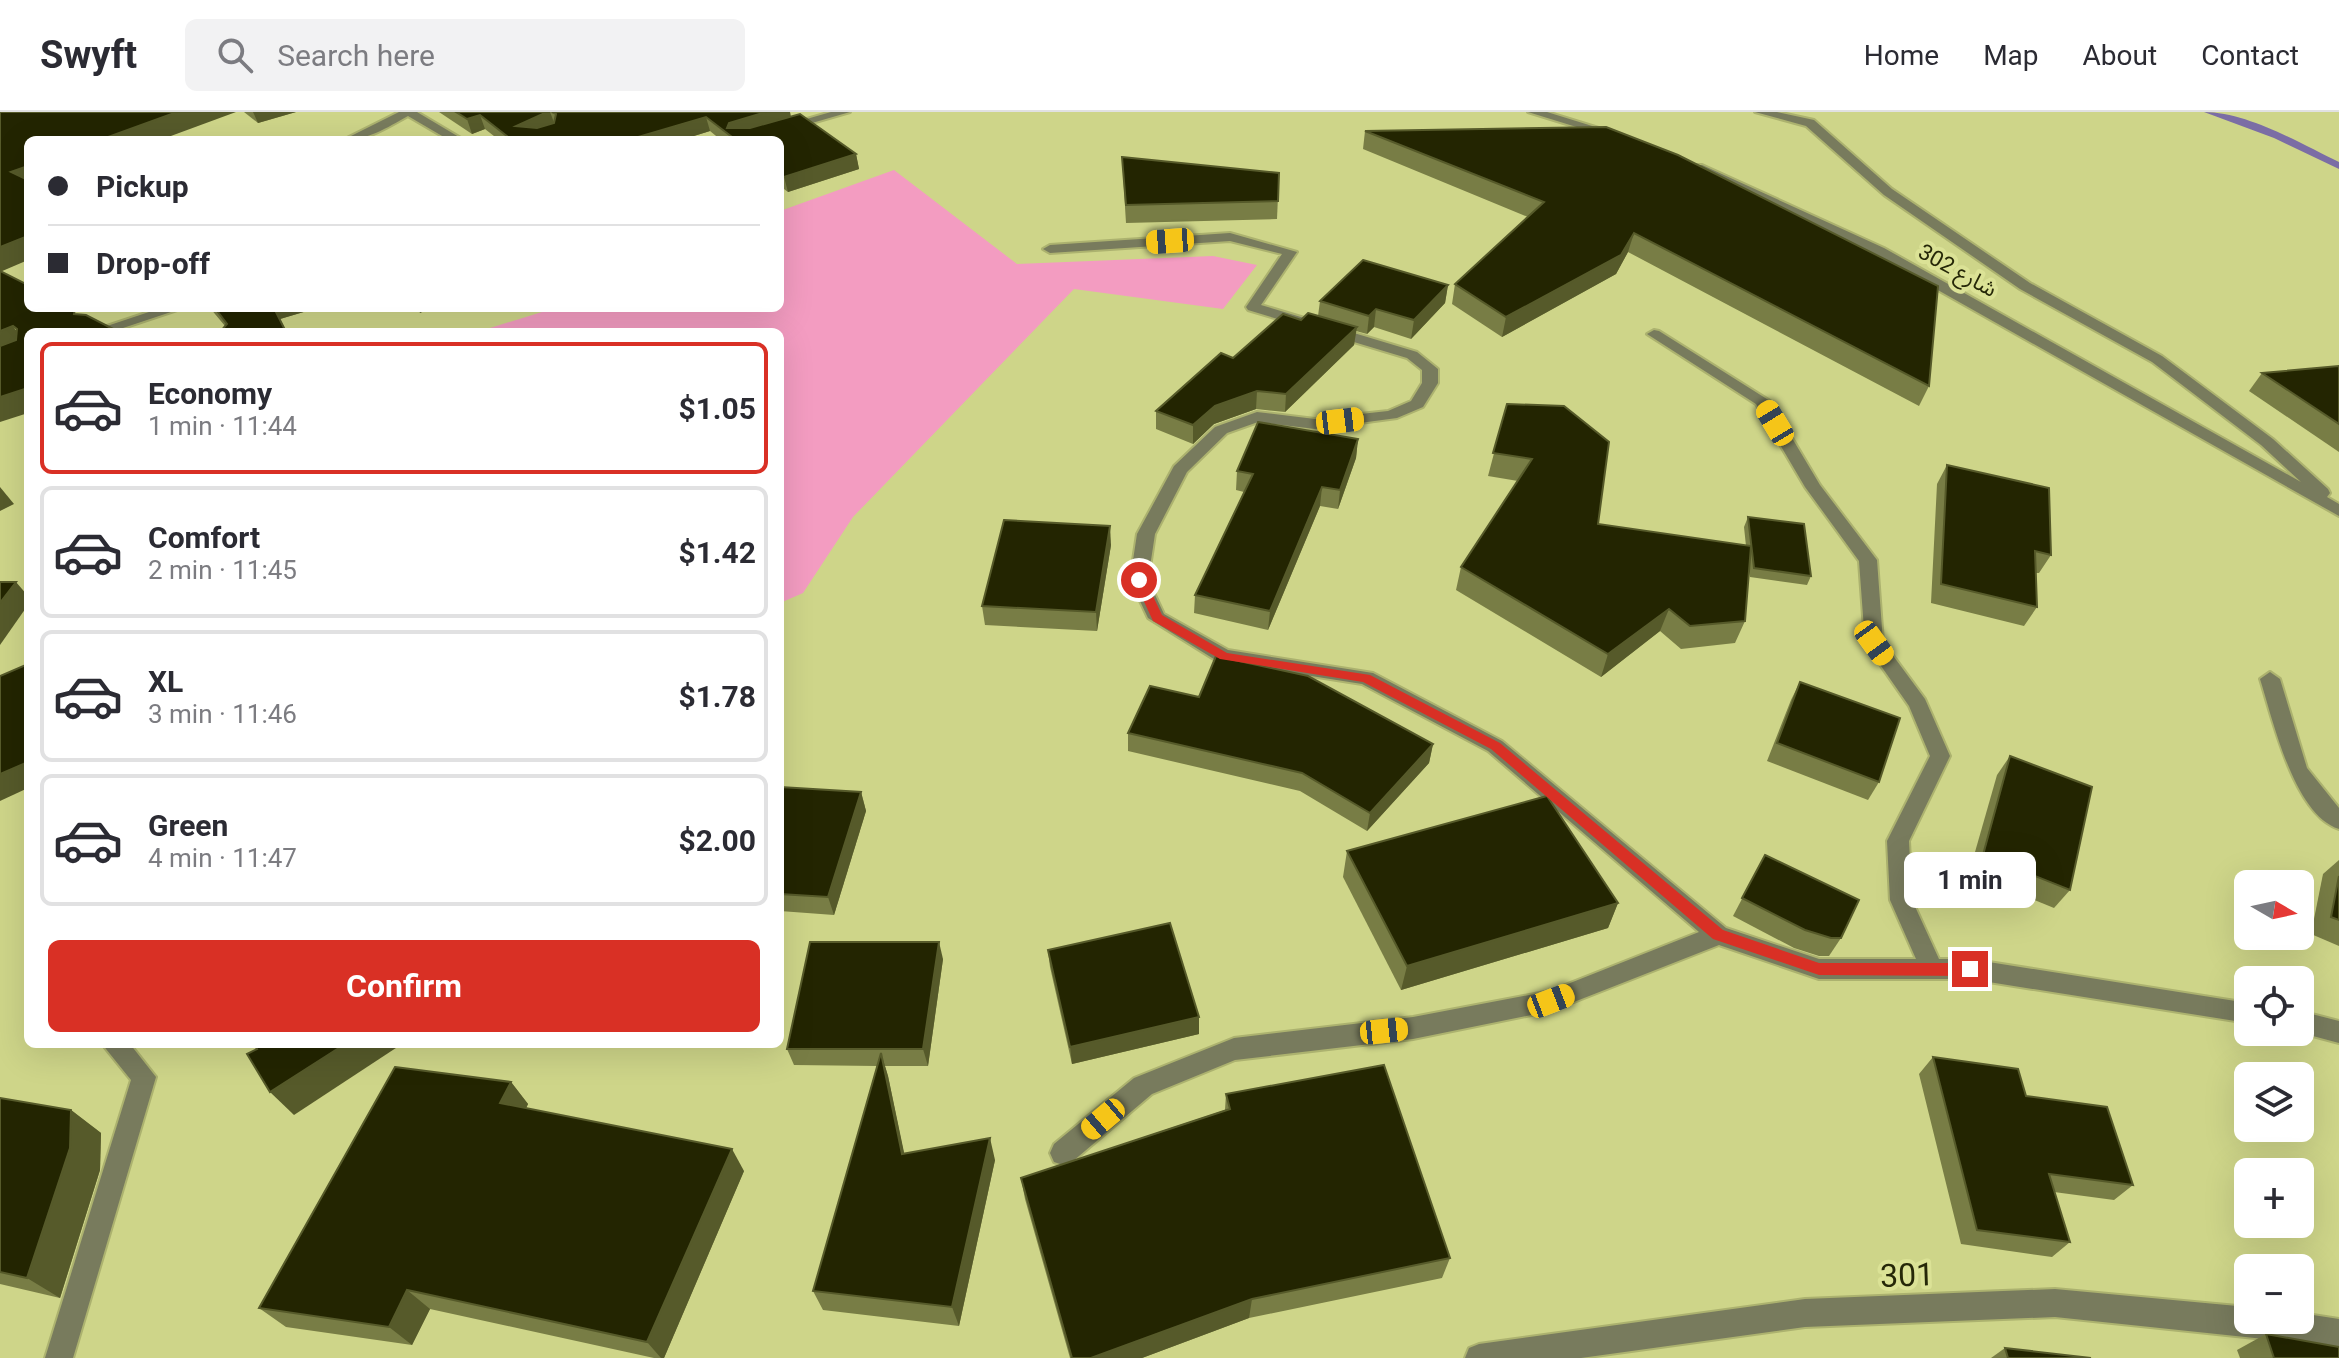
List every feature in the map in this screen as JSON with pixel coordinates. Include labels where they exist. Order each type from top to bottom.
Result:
[{"type":"street","points":[[360,136],[408,112],[451,136]]},
{"type":"street","points":[[754,136],[844,112]]},
{"type":"street","points":[[1534,112],[1629,139]]},
{"type":"street","points":[[1761,112],[1810,123],[1888,192],[2025,286],[2157,359],[2267,442],[2339,510]]},
{"type":"street","name":"شارع 302","points":[[1681,161],[1748,188],[1879,251],[2339,510]]},
{"type":"street","points":[[1050,249],[1230,237],[1290,252],[1253,307],[1412,355],[1430,369],[1430,383],[1417,404],[1391,415],[1315,424],[1257,417],[1221,430],[1180,470],[1146,534],[1139,580],[1157,618],[1224,656],[1366,678],[1495,746],[1718,935],[1819,969],[1970,969],[2234,1011]]},
{"type":"street","points":[[109,328],[163,312]]},
{"type":"street","points":[[1654,334],[1762,401],[1813,487],[1868,560],[1874,643],[1918,704],[1940,756],[1898,841],[1901,900],[1932,970]]},
{"type":"street","points":[[2270,679],[2298,770],[2322,804],[2339,821]]},
{"type":"street","points":[[1063,1153],[1143,1086],[1234,1049],[1413,1028],[1551,1001],[1718,935]]},
{"type":"street","points":[[2314,1026],[2339,1032]]},
{"type":"street","points":[[59,1358],[144,1077],[118,1048]]},
{"type":"street","name":"301","points":[[1479,1358],[1805,1313],[2055,1303],[2339,1333]]},
{"type":"shaded area","points":[[894,170],[1017,264],[1213,256],[1257,265],[1223,309],[1074,289],[853,517],[803,593],[784,601],[784,328],[490,328],[542,312],[784,312],[784,210]]},
{"type":"building","points":[[0,112],[177,112],[111,136],[24,136],[24,167],[11,172],[24,178],[24,238],[0,247]]},
{"type":"building","points":[[456,112],[547,112],[516,126],[537,128],[554,123],[556,114],[552,112],[766,112],[729,123],[727,128],[750,128],[800,114],[856,154],[784,177],[784,136],[731,136],[706,117],[642,136],[507,136],[480,115],[467,119]]},
{"type":"building","points":[[1606,127],[1678,155],[1938,286],[1929,386],[1634,233],[1621,255],[1506,317],[1455,284],[1544,202],[1365,131]]},
{"type":"building","points":[[1122,157],[1279,173],[1278,201],[1126,205]]},
{"type":"building","points":[[1363,260],[1448,285],[1414,320],[1376,309],[1369,316],[1320,301]]},
{"type":"building","points":[[0,271],[24,283],[24,312],[74,312],[111,328],[24,328],[24,389],[0,397],[0,346],[16,340],[17,329],[13,326],[0,331]]},
{"type":"building","points":[[218,312],[276,312],[284,328],[224,328],[227,324]]},
{"type":"building","points":[[1308,313],[1357,327],[1286,394],[1257,391],[1215,406],[1193,425],[1156,411],[1221,353],[1233,358],[1283,314],[1301,320]]},
{"type":"building","points":[[2339,366],[2339,424],[2262,373]]},
{"type":"building","points":[[1507,404],[1564,406],[1609,442],[1598,524],[1751,546],[1745,621],[1690,626],[1669,609],[1608,654],[1461,567],[1532,459],[1493,453]]},
{"type":"building","points":[[1258,422],[1358,439],[1340,490],[1322,487],[1270,611],[1195,595],[1253,474],[1237,471]]},
{"type":"building","points":[[1947,465],[2049,488],[2051,555],[2035,551],[2037,607],[1941,584]]},
{"type":"building","points":[[1748,517],[1804,524],[1811,576],[1754,568]]},
{"type":"building","points":[[1004,520],[1110,526],[1096,612],[982,606]]},
{"type":"building","points":[[0,582],[16,582],[0,603]]},
{"type":"building","points":[[1216,656],[1308,676],[1433,744],[1370,813],[1302,773],[1128,733],[1150,686],[1199,697]]},
{"type":"building","points":[[24,666],[24,764],[0,774],[0,676]]},
{"type":"building","points":[[1800,682],[1900,718],[1879,782],[1777,743]]},
{"type":"building","points":[[2010,756],[2092,787],[2070,890],[1983,855]]},
{"type":"building","points":[[784,787],[861,792],[828,897],[784,894]]},
{"type":"building","points":[[1547,796],[1618,903],[1407,966],[1347,851]]},
{"type":"building","points":[[1765,855],[1859,900],[1841,938],[1805,930],[1742,898]]},
{"type":"building","points":[[2339,876],[2339,920],[2331,917]]},
{"type":"building","points":[[1170,923],[1199,1017],[1070,1047],[1048,950]]},
{"type":"building","points":[[810,942],[939,942],[923,1049],[787,1049]]},
{"type":"building","points":[[339,1048],[270,1092],[247,1054],[257,1049]]},
{"type":"building","points":[[881,1053],[902,1154],[990,1138],[952,1307],[813,1291]]},
{"type":"building","points":[[1933,1057],[2018,1069],[2026,1096],[2107,1107],[2133,1185],[2049,1174],[2070,1242],[1977,1230]]},
{"type":"building","points":[[1384,1065],[1450,1258],[1252,1299],[1091,1358],[1072,1358],[1021,1178],[1230,1109],[1226,1094]]},
{"type":"building","points":[[395,1067],[511,1082],[500,1103],[732,1149],[647,1342],[407,1290],[389,1327],[259,1308]]},
{"type":"building","points":[[0,1098],[71,1110],[70,1148],[27,1278],[0,1272]]},
{"type":"building","points":[[2266,1334],[2339,1347],[2339,1358],[2274,1358]]},
{"type":"building","points":[[2005,1348],[2091,1358],[2008,1358]]},
{"type":"waterway","points":[[2209,112],[2278,136],[2339,166]]},
{"type":"route","points":[[1139,580],[1157,618],[1224,656],[1366,678],[1495,746],[1718,935],[1819,969],[1970,969]]}]
